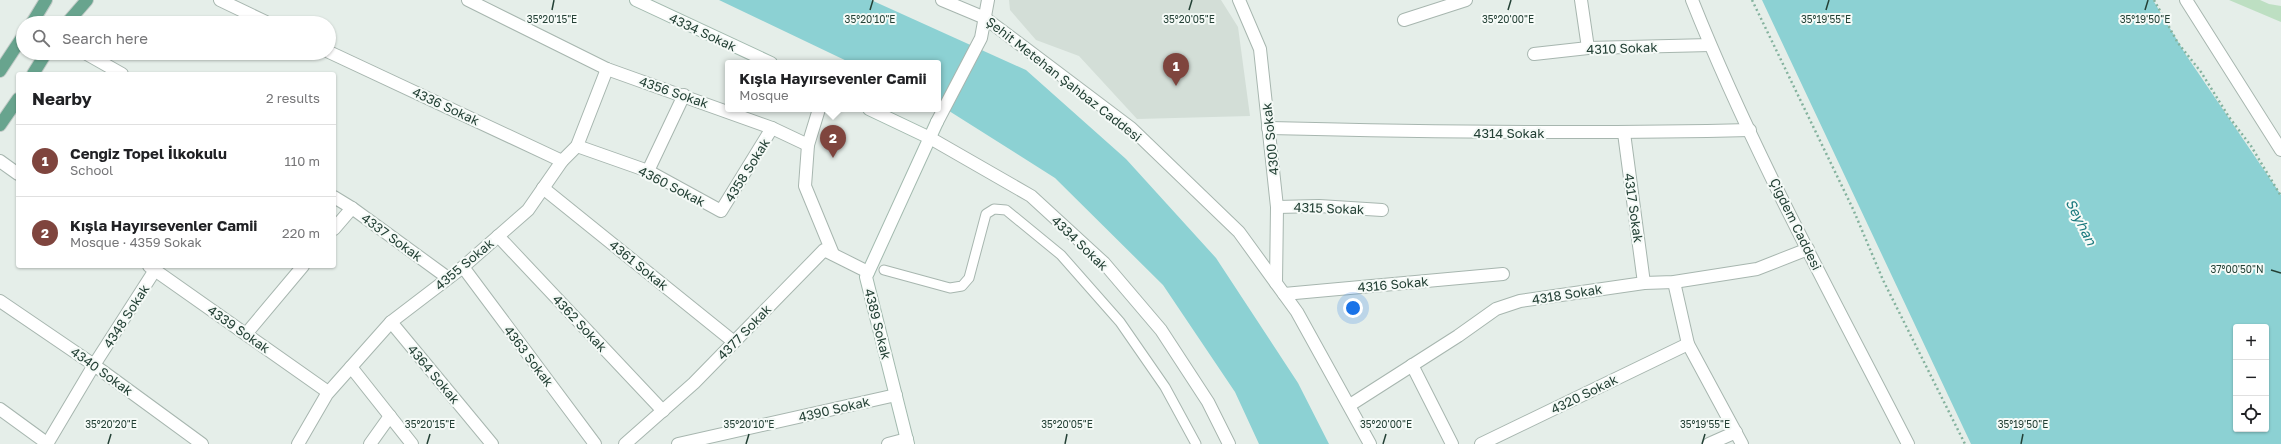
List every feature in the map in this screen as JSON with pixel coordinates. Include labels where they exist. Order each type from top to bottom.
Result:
[{"type":"main road","points":[[36,16],[46,0]]},
{"type":"main road","points":[[72,16],[87,0]]},
{"type":"main road","points":[[0,71],[16,47]]},
{"type":"main road","points":[[34,72],[42,60]]},
{"type":"main road","points":[[0,125],[16,102]]},
{"type":"street","points":[[220,0],[253,16]]},
{"type":"street","name":"4356 Sokak","points":[[468,0],[607,69],[725,110]]},
{"type":"street","name":"4334 Sokak","points":[[636,0],[765,60]]},
{"type":"street","name":"Şehit Metehan Şahbaz Caddesi","points":[[942,0],[985,18],[1130,128],[1239,232],[1297,312],[1350,405],[1370,444]]},
{"type":"street","name":"4389 Sokak","points":[[908,442],[866,277],[937,122],[981,38],[988,0]]},
{"type":"street","name":"4300 Sokak","points":[[1238,0],[1260,49],[1277,207],[1276,283]]},
{"type":"street","points":[[1404,20],[1466,0]]},
{"type":"street","points":[[1581,0],[1588,48]]},
{"type":"street","name":"Çiğdem Caddesi","points":[[1692,0],[1710,45],[1750,130],[1808,249],[1908,444]]},
{"type":"street","points":[[2186,0],[2281,150]]},
{"type":"street","name":"4310 Sokak","points":[[1534,54],[1588,48],[1710,45]]},
{"type":"street","name":"4336 Sokak","points":[[336,55],[562,161]]},
{"type":"street","points":[[97,60],[118,72]]},
{"type":"street","name":"4355 Sokak","points":[[298,444],[328,392],[391,322],[463,268],[528,210],[562,161],[577,146],[607,69]]},
{"type":"street","points":[[648,172],[684,95]]},
{"type":"street","name":"4356 Sokak","points":[[729,112],[772,128],[808,145]]},
{"type":"street","points":[[818,112],[808,145],[805,186],[833,254],[868,272]]},
{"type":"street","name":"4334 Sokak","points":[[875,112],[930,138],[1031,196],[1104,263],[1161,330],[1208,402],[1229,444]]},
{"type":"street","name":"4358 Sokak","points":[[721,211],[772,128]]},
{"type":"street","name":"4314 Sokak","points":[[1268,128],[1470,133],[1624,133],[1750,130]]},
{"type":"street","name":"4317 Sokak","points":[[1624,133],[1644,283]]},
{"type":"street","name":"4360 Sokak","points":[[577,146],[648,172],[721,211]]},
{"type":"street","points":[[0,161],[16,173]]},
{"type":"street","name":"4361 Sokak","points":[[543,188],[734,342]]},
{"type":"street","name":"4337 Sokak","points":[[336,198],[352,208],[448,278]]},
{"type":"street","name":"4315 Sokak","points":[[1277,207],[1319,206],[1382,210]]},
{"type":"street","points":[[336,227],[352,208]]},
{"type":"street","name":"4362 Sokak","points":[[498,236],[663,410]]},
{"type":"street","name":"4318 Sokak","points":[[1350,405],[1496,309],[1520,301],[1644,283],[1674,282],[1757,269],[1808,249]]},
{"type":"street","name":"4377 Sokak","points":[[625,444],[694,383],[824,250],[833,254]]},
{"type":"street","name":"4339 Sokak","points":[[152,268],[328,392]]},
{"type":"street","name":"4348 Sokak","points":[[48,444],[152,268]]},
{"type":"street","points":[[246,334],[301,268]]},
{"type":"street","name":"4363 Sokak","points":[[463,268],[595,444]]},
{"type":"street","name":"4316 Sokak","points":[[1284,294],[1503,274]]},
{"type":"street","points":[[1674,282],[1688,344],[1742,444]]},
{"type":"street","name":"4340 Sokak","points":[[0,301],[94,365],[202,444]]},
{"type":"street","name":"4364 Sokak","points":[[391,322],[492,444]]},
{"type":"street","name":"4320 Sokak","points":[[1480,444],[1688,344]]},
{"type":"street","points":[[1412,365],[1452,444]]},
{"type":"street","points":[[350,367],[412,444]]},
{"type":"street","name":"4390 Sokak","points":[[678,444],[896,395]]},
{"type":"street","points":[[0,409],[48,444]]},
{"type":"street","points":[[370,444],[390,416]]},
{"type":"street","points":[[1709,444],[1736,432]]},
{"type":"street","points":[[888,444],[908,442]]},
{"type":"lane","points":[[884,270],[950,288],[962,286],[969,278],[986,214],[994,209],[1006,210],[1061,255],[1120,322],[1165,387],[1196,444]]},
{"type":"path","points":[[1752,0],[1853,209],[1883,280],[1965,444]]},
{"type":"path","points":[[2154,0],[2178,43],[2201,72],[2229,117],[2251,146],[2281,196]]},
{"type":"shaded area","points":[[1009,0],[1221,0],[1238,27],[1250,116],[1137,119],[1079,56],[1036,40],[1010,10]]},
{"type":"green space","points":[[2229,0],[2260,0],[2269,4],[2281,6],[2281,22]]},
{"type":"water","points":[[719,0],[871,0],[1026,70],[1126,159],[1216,258],[1298,383],[1329,444],[1259,444],[1235,392],[1163,285],[1055,178],[941,106],[941,60],[845,60]]},
{"type":"water","name":"Seyhan","points":[[1762,0],[2153,0],[2186,55],[2281,195],[2281,444],[1971,444]]},
{"type":"place","name":"Cengiz Topel İlkokulu","points":[[1176,86]]},
{"type":"place","name":"Kışla Hayırsevenler Camii","points":[[833,158]]}]
